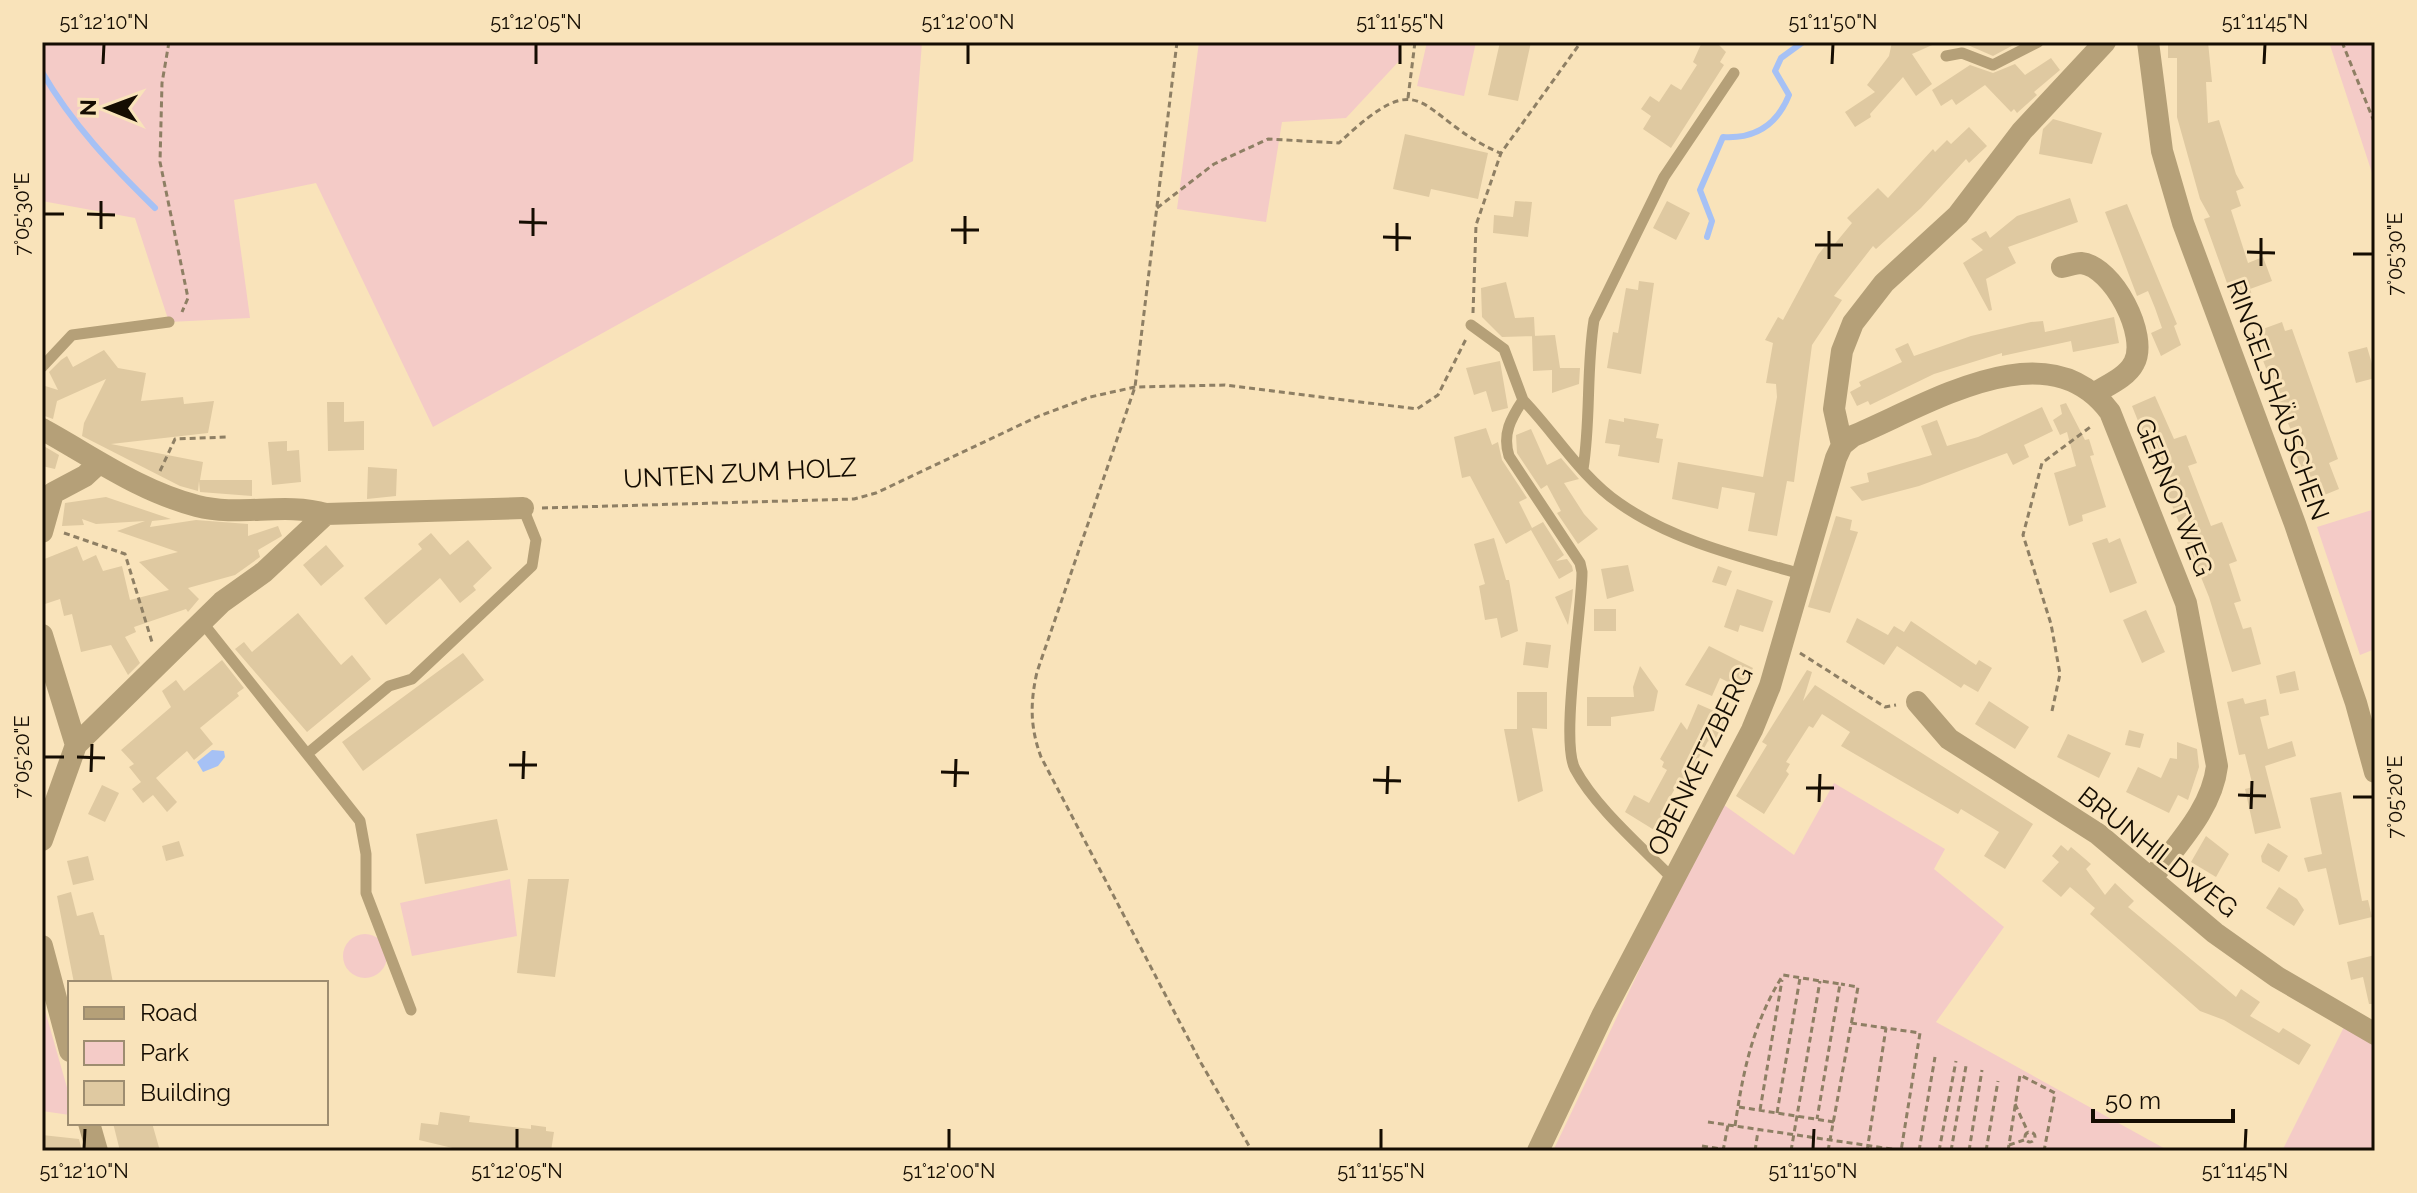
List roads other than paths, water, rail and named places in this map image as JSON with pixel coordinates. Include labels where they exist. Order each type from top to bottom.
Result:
[{"type":"street","points":[[1842,445],[1834,409],[1842,351],[1853,323],[1884,283],[1958,215],[2022,131],[2103,42]]},
{"type":"street","name":"RINGELSHÄUSCHEN","points":[[2148,42],[2162,151],[2183,223],[2300,539],[2356,703],[2375,772]]},
{"type":"street","points":[[2062,267],[2080,263],[2097,269],[2109,280],[2122,296],[2136,337],[2135,361],[2127,373],[2095,393]]},
{"type":"street","name":"GERNOTWEG","points":[[1842,445],[1866,430],[1976,384],[2009,375],[2052,373],[2072,378],[2095,393],[2110,412],[2183,594],[2217,766],[2215,783],[2201,812],[2152,878]]},
{"type":"street","points":[[42,429],[98,464],[152,489],[209,508],[300,507],[326,514],[523,508]]},
{"type":"street","name":"OBENKETZBERG","points":[[1538,1151],[1673,879],[1752,730],[1783,643],[1801,574],[1842,445]]},
{"type":"street","points":[[44,529],[53,493],[85,476],[98,464]]},
{"type":"street","points":[[42,840],[76,745],[202,622],[289,550],[326,514]]},
{"type":"street","points":[[42,635],[76,745]]},
{"type":"street","name":"BRUNHILDWEG","points":[[1917,702],[1949,739],[2098,834],[2215,933],[2277,977],[2375,1034]]},
{"type":"street","points":[[42,946],[68,1044]]},
{"type":"street","points":[[90,1125],[97,1151]]},
{"type":"lane","points":[[1946,56],[1962,53],[1993,65],[2038,42]]},
{"type":"lane","points":[[1583,469],[1588,438],[1594,320],[1664,177],[1734,73]]},
{"type":"lane","points":[[42,367],[72,335],[169,322]]},
{"type":"lane","points":[[1471,325],[1504,349],[1512,360],[1523,400],[1583,469],[1619,504],[1717,548],[1801,574]]},
{"type":"lane","name":"OBENKETZBERG","points":[[1523,400],[1508,426],[1506,445],[1509,456],[1580,563],[1582,572],[1571,707],[1572,761],[1597,798],[1673,879]]},
{"type":"lane","points":[[307,754],[389,686],[412,679],[532,566],[536,540],[523,508]]},
{"type":"lane","points":[[202,622],[360,821],[366,854],[366,893],[411,1010]]},
{"type":"water","points":[[212,750],[224,751],[225,757],[218,766],[203,772],[197,762]]},
{"type":"waterway","points":[[1707,237],[1712,221],[1700,190],[1723,137],[1745,136],[1755,132],[1778,114],[1789,95],[1775,71],[1781,58],[1803,42]]},
{"type":"waterway","points":[[42,72],[94,144],[155,208]]}]
